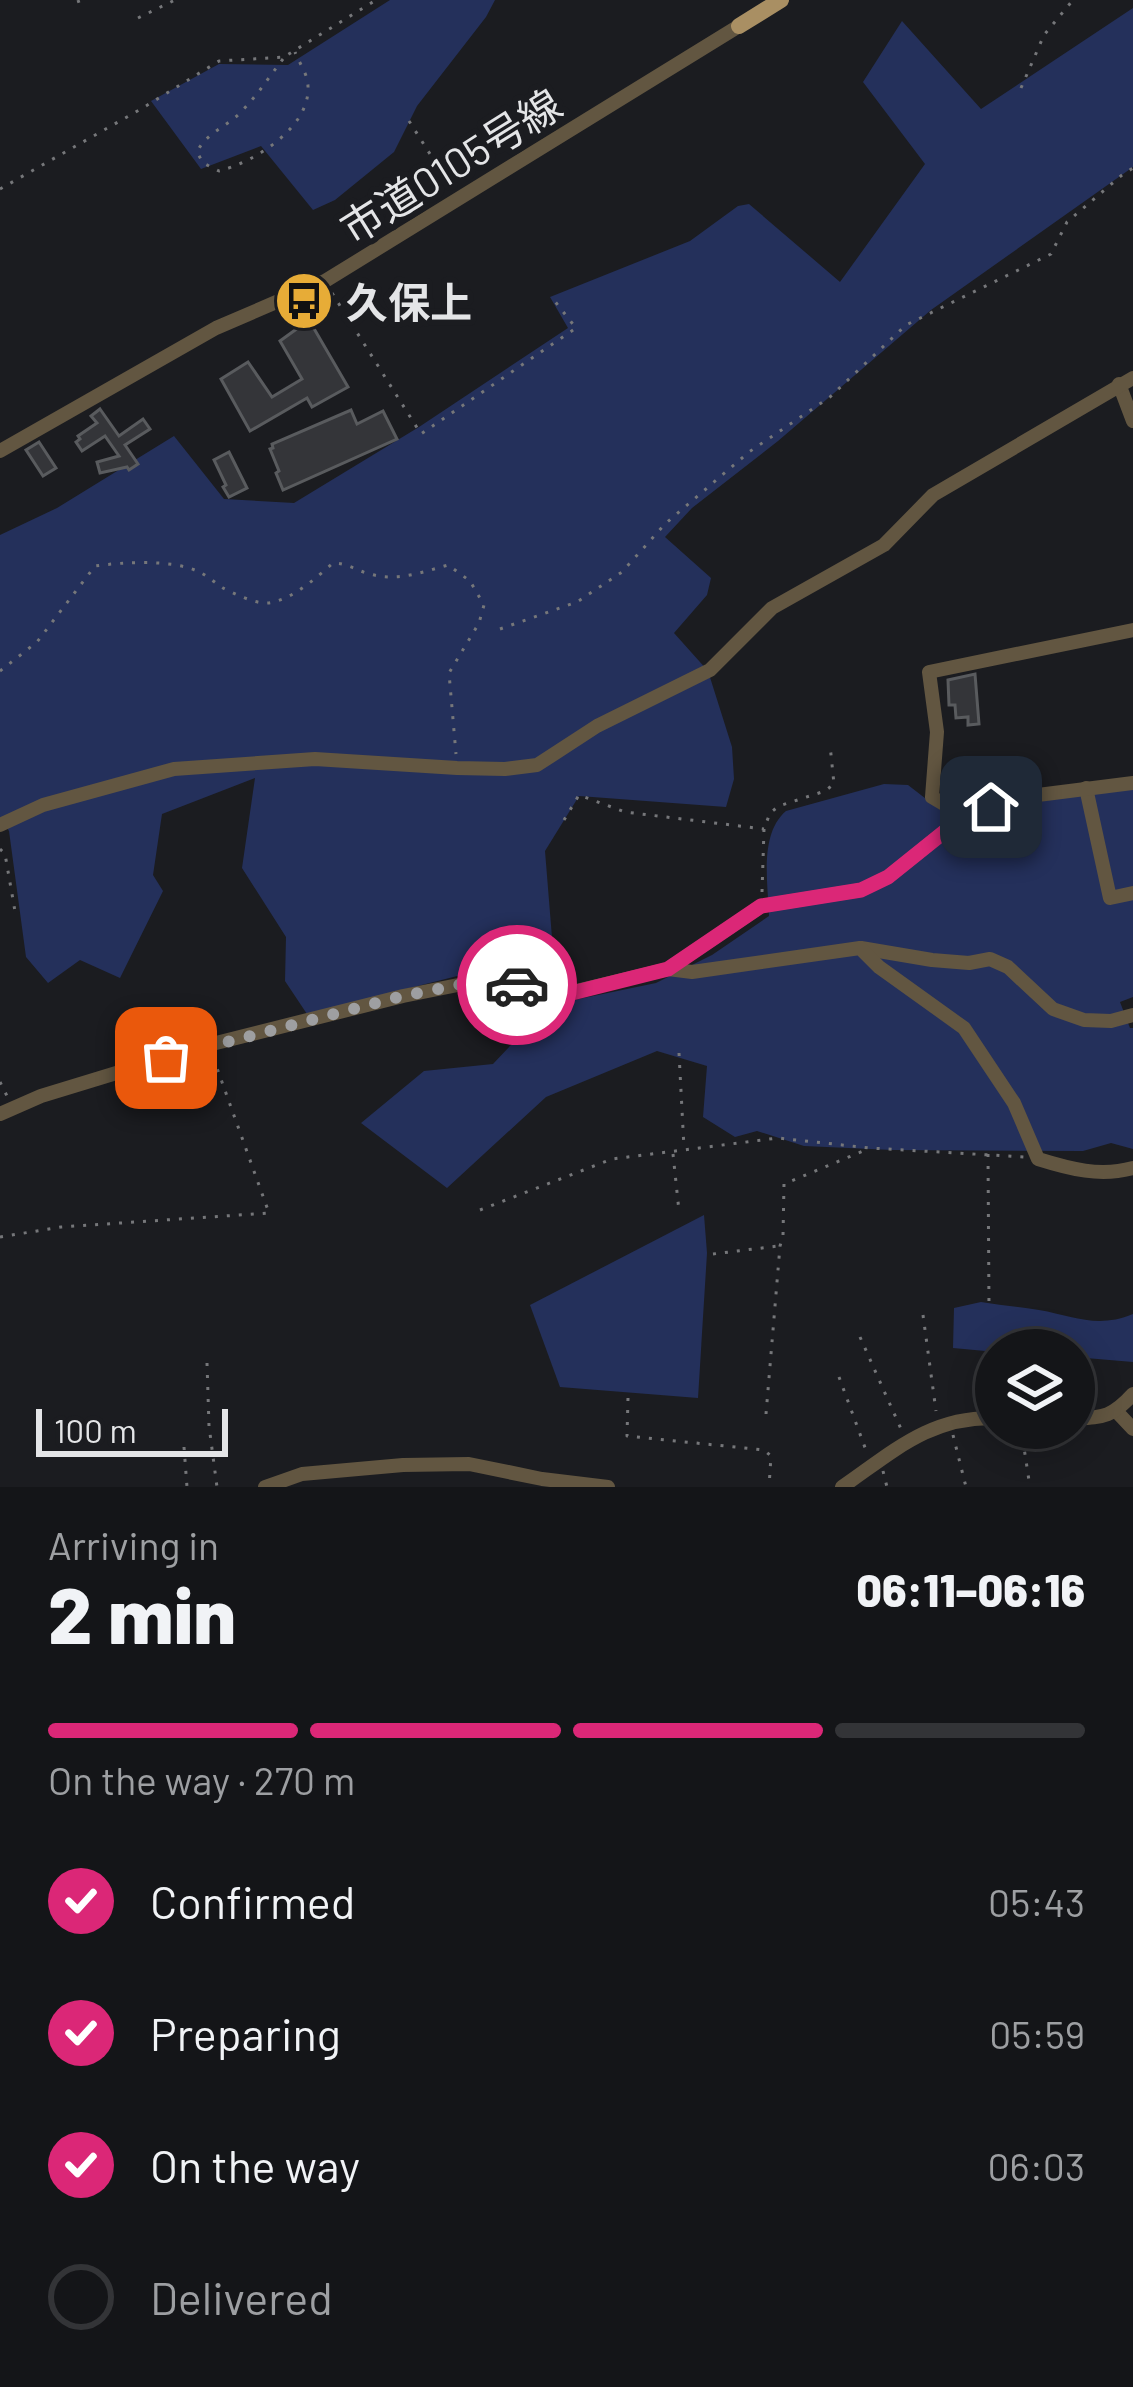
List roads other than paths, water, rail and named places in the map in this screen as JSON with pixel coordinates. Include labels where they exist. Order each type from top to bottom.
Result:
[{"type":"main road","points":[[739,26],[782,0]]},
{"type":"street","name":"市道0105号線","points":[[0,451],[216,328],[325,281],[739,26]]},
{"type":"street","points":[[0,825],[43,805],[174,769],[315,759],[457,768],[537,765],[597,726],[708,671],[772,608],[884,545],[933,495],[1126,381],[1133,421]]},
{"type":"street","points":[[964,816],[932,797],[937,732],[928,672],[1133,630]]},
{"type":"street","points":[[6,1111],[208,1045],[403,996],[483,980],[568,994],[668,969],[761,906],[861,890],[888,877],[964,816],[1030,796],[1133,783]]},
{"type":"street","points":[[1086,788],[1110,898],[1133,892]]},
{"type":"street","points":[[668,969],[692,972],[860,948],[932,960],[969,963],[990,959],[1009,968],[1053,1009],[1084,1020],[1112,1021],[1133,1015]]},
{"type":"street","points":[[860,948],[964,1028],[1014,1103],[1038,1159],[1068,1169],[1112,1174],[1133,1168]]},
{"type":"street","points":[[1095,1418],[1117,1412],[1133,1394]]},
{"type":"street","points":[[1117,1412],[1133,1429]]},
{"type":"street","points":[[842,1487],[906,1442],[944,1423],[975,1417]]},
{"type":"street","points":[[265,1487],[302,1474],[469,1464],[539,1483],[608,1487]]},
{"type":"place","name":"久保上","points":[[304,301]]}]
